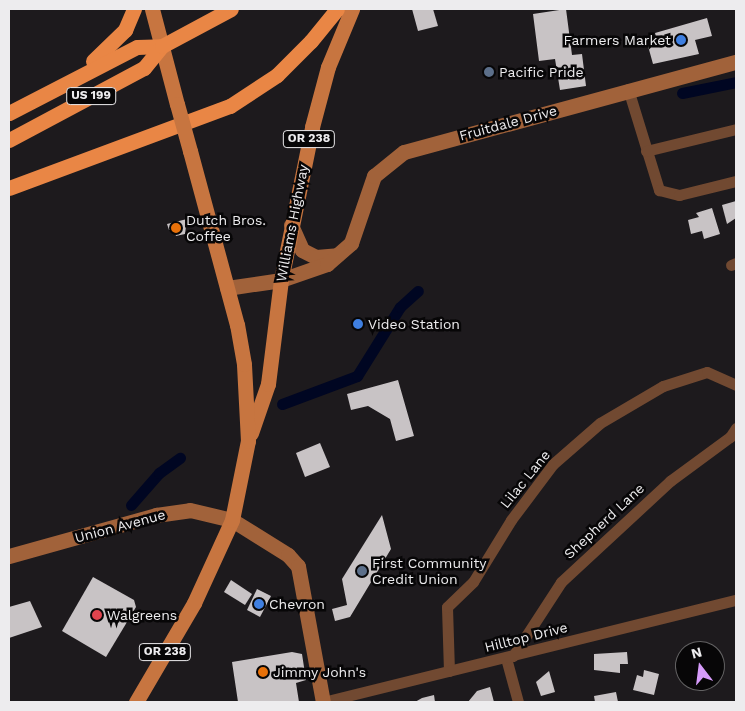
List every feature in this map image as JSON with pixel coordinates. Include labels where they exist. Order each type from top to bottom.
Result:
[{"type":"highway","points":[[40,96],[107,51],[126,30],[134,9]]},
{"type":"highway","name":"US 199","points":[[9,140],[144,68],[162,46],[231,9]]},
{"type":"highway","points":[[9,188],[230,106],[277,75],[311,41],[337,9]]},
{"type":"highway","name":"US 199","points":[[9,113],[137,47],[162,46]]},
{"type":"main road","name":"OR 238","points":[[152,9],[162,46]]},
{"type":"main road","name":"Williams Highway","points":[[136,702],[194,603],[232,520],[248,441],[268,384],[281,280],[291,224],[328,67],[352,9]]},
{"type":"main road","name":"Williams Highway","points":[[162,46],[228,288],[244,364],[248,441]]},
{"type":"street","name":"Fruitdale Drive","points":[[228,288],[281,280],[319,269],[337,255],[354,236],[374,176],[404,152],[628,89],[736,62]]},
{"type":"street","points":[[628,89],[656,186],[665,193],[679,195],[736,181]]},
{"type":"street","points":[[646,151],[736,129]]},
{"type":"street","points":[[291,224],[302,250],[316,257],[337,255]]},
{"type":"street","name":"Lilac Lane","points":[[449,671],[447,607],[472,582],[511,520],[553,464],[600,422],[663,386],[707,372],[736,385]]},
{"type":"street","name":"Shepherd Lane","points":[[509,657],[561,582],[670,480],[730,437],[736,428]]},
{"type":"street","name":"Union Avenue","points":[[9,556],[156,515],[190,510],[232,520],[288,555],[298,566],[323,702]]},
{"type":"street","name":"Hilltop Drive","points":[[323,702],[736,600]]},
{"type":"street","points":[[509,657],[518,702]]},
{"type":"building","points":[[412,9],[433,9],[438,26],[418,31]]},
{"type":"building","points":[[566,9],[572,55],[582,54],[586,86],[560,90],[555,59],[539,61],[533,14]]},
{"type":"building","points":[[707,18],[712,36],[695,40],[699,54],[653,64],[648,46],[658,44],[655,33]]},
{"type":"building","points":[[736,201],[736,218],[727,224],[722,205]]},
{"type":"building","points":[[712,208],[720,234],[704,239],[702,231],[691,234],[688,220],[699,217],[696,213]]},
{"type":"building","name":"Dutch Bros. Coffee","points":[[187,219],[185,234],[176,236],[174,229],[169,230],[167,224]]},
{"type":"building","points":[[398,380],[414,436],[396,441],[390,419],[368,406],[351,410],[347,394]]},
{"type":"building","points":[[320,443],[330,467],[305,477],[296,453]]},
{"type":"building","name":"First Community Credit Union","points":[[382,515],[391,549],[350,617],[335,621],[332,609],[347,605],[342,579]]},
{"type":"building","points":[[93,577],[134,600],[136,607],[106,657],[62,631]]},
{"type":"building","points":[[231,580],[252,594],[245,605],[224,592]]},
{"type":"building","points":[[257,589],[271,596],[260,617],[247,610]]},
{"type":"building","points":[[30,601],[42,627],[9,638],[9,607]]},
{"type":"building","points":[[292,652],[302,654],[306,680],[296,683],[299,702],[238,702],[232,662]]},
{"type":"building","points":[[627,652],[628,664],[620,664],[620,673],[594,670],[594,654]]},
{"type":"building","points":[[644,670],[659,674],[654,695],[633,690],[637,675],[643,677]]},
{"type":"building","points":[[549,671],[555,692],[541,696],[536,682]]},
{"type":"building","points":[[490,687],[494,702],[468,702],[477,691]]},
{"type":"building","points":[[616,692],[618,702],[595,702],[594,696]]},
{"type":"building","points":[[434,695],[435,702],[415,702],[422,698]]},
{"type":"waterway","points":[[682,93],[736,82]]},
{"type":"waterway","points":[[282,404],[357,376],[400,307],[418,291]]},
{"type":"waterway","points":[[131,505],[159,473],[180,458]]},
{"type":"place","name":"Farmers Market","points":[[681,40]]},
{"type":"place","name":"Pacific Pride","points":[[489,72]]},
{"type":"place","name":"Dutch Bros. Coffee","points":[[176,228]]},
{"type":"place","name":"Video Station","points":[[358,324]]},
{"type":"place","name":"First Community Credit Union","points":[[362,571]]},
{"type":"place","name":"Chevron","points":[[259,604]]},
{"type":"place","name":"Walgreens","points":[[97,615]]},
{"type":"place","name":"Jimmy John's","points":[[263,672]]}]
